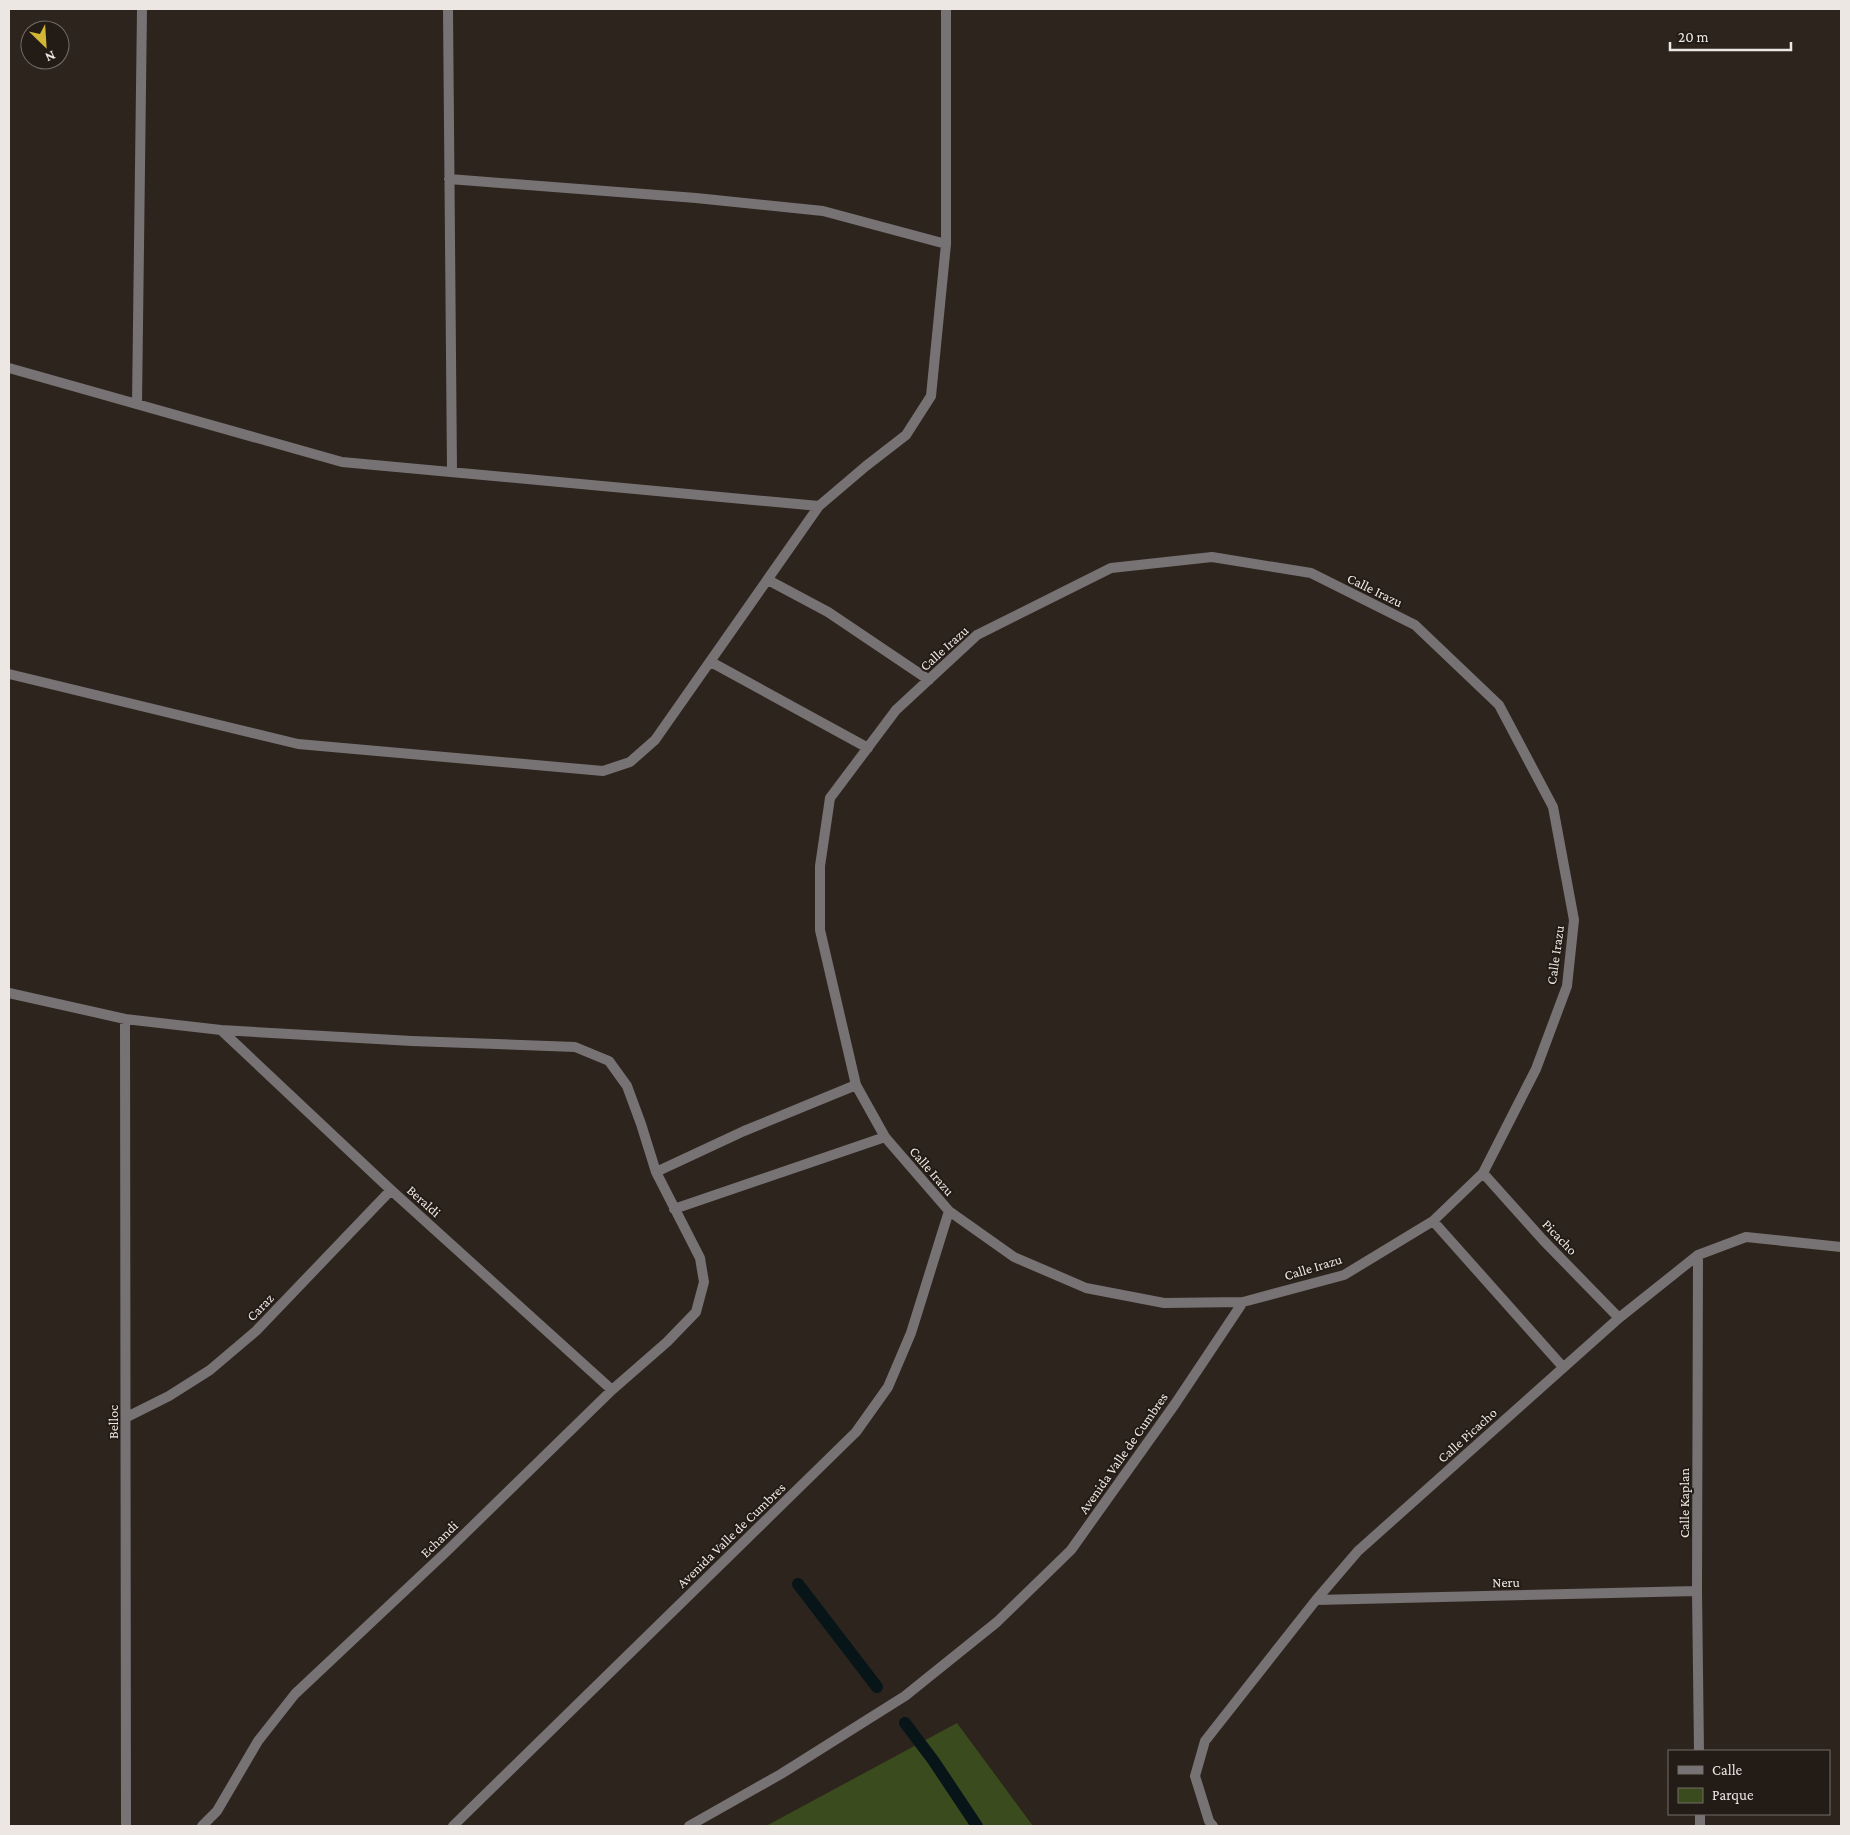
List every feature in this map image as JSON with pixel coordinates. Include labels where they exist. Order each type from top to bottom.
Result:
[{"type":"street","points":[[137,404],[142,9]]},
{"type":"street","points":[[448,9],[452,471]]},
{"type":"street","points":[[9,674],[298,744],[603,770],[630,762],[655,740],[819,506],[906,435],[931,396],[946,244],[946,9]]},
{"type":"street","points":[[449,178],[696,198],[823,211],[946,244]]},
{"type":"street","points":[[9,368],[342,462],[819,506]]},
{"type":"street","name":"Calle Irazu","points":[[1212,557],[1311,573],[1415,624],[1499,705],[1553,807],[1574,920],[1567,986],[1536,1070],[1483,1173],[1433,1221],[1344,1275],[1243,1302],[1164,1303],[1086,1288],[1014,1256],[949,1211],[885,1137],[856,1085],[820,930],[820,866],[830,798],[896,710],[929,680],[977,635],[1111,568],[1212,557]]},
{"type":"street","points":[[768,580],[828,612],[929,680]]},
{"type":"street","points":[[711,662],[868,748]]},
{"type":"street","points":[[9,993],[125,1019],[221,1030],[412,1041],[575,1047],[609,1061],[626,1086],[641,1124],[656,1172],[674,1208],[885,1137]]},
{"type":"street","name":"Belloc","points":[[125,1019],[127,1418],[126,1826]]},
{"type":"street","name":"Beraldi","points":[[221,1030],[391,1190],[612,1390]]},
{"type":"street","points":[[656,1172],[744,1131],[856,1085]]},
{"type":"street","name":"Picacho","points":[[1483,1173],[1543,1240],[1619,1318]]},
{"type":"street","name":"Caraz","points":[[127,1418],[169,1396],[210,1370],[256,1332],[391,1190]]},
{"type":"street","name":"Echandi","points":[[202,1826],[217,1811],[258,1741],[295,1694],[446,1552],[612,1390],[668,1342],[696,1312],[704,1282],[700,1258],[674,1208]]},
{"type":"street","name":"Avenida Valle de Cumbres","points":[[453,1826],[856,1432],[888,1387],[907,1342],[949,1211]]},
{"type":"street","points":[[1433,1221],[1564,1367]]},
{"type":"street","name":"Calle Picacho","points":[[1213,1826],[1209,1821],[1194,1776],[1205,1741],[1316,1600],[1358,1551],[1619,1318],[1698,1254],[1746,1237],[1841,1247]]},
{"type":"street","name":"Calle Kaplan","points":[[1698,1254],[1697,1591],[1699,1750]]},
{"type":"street","name":"Avenida Valle de Cumbres","points":[[689,1826],[780,1774],[905,1696],[1004,1615],[1071,1550],[1175,1404],[1243,1302]]},
{"type":"street","name":"Neru","points":[[1316,1600],[1697,1591]]},
{"type":"green space","points":[[957,1723],[1033,1826],[766,1826]]},
{"type":"waterway","points":[[798,1584],[877,1687]]},
{"type":"waterway","points":[[905,1723],[933,1760],[977,1826]]}]
